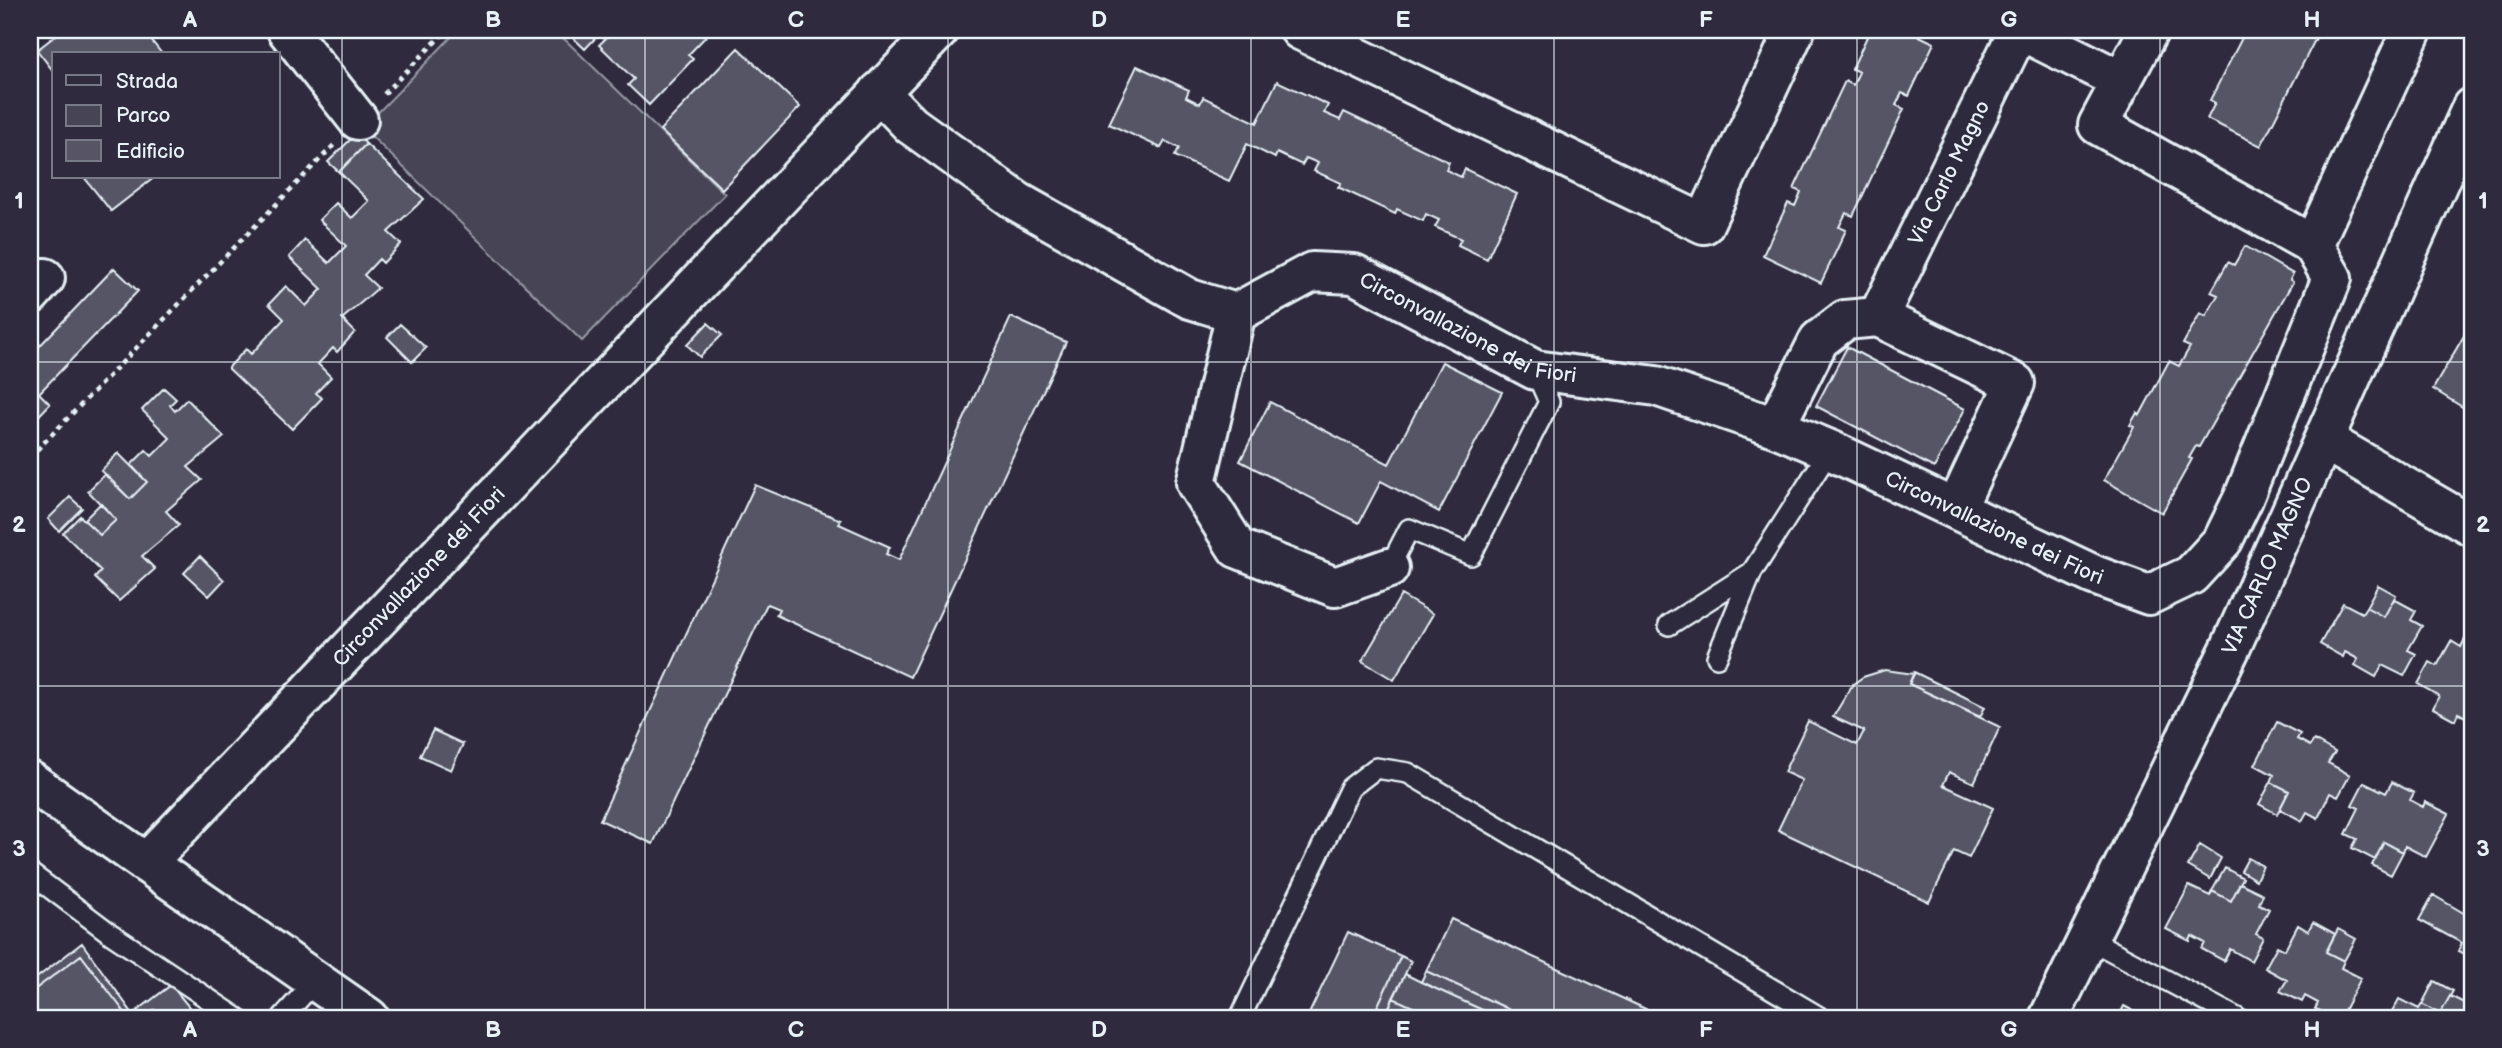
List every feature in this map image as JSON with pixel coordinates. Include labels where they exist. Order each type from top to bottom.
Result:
[{"type":"street","points":[[287,30],[358,120]]},
{"type":"street","name":"Circonvallazione dei Fiori","points":[[146,863],[939,30]]},
{"type":"street","points":[[1300,30],[1704,224],[1795,30]]},
{"type":"street","name":"Via Carlo Magno","points":[[1878,317],[2019,30],[2122,81]]},
{"type":"street","points":[[2148,30],[2098,125],[2313,245],[2412,30]]},
{"type":"street","points":[[878,92],[911,125],[1018,202],[1190,299],[1236,313],[1196,483],[1237,548],[1335,587],[1388,568]]},
{"type":"street","name":"VIA CARLO MAGNO","points":[[2049,1018],[2224,661],[2472,107]]},
{"type":"street","name":"Circonvallazione dei Fiori","points":[[1236,313],[1312,272],[1354,274],[1535,370],[1656,386],[1776,427],[2094,575],[2149,595],[2191,575],[2223,540],[2243,499],[2332,278],[2313,245]]},
{"type":"street","points":[[1776,427],[1819,340],[1845,320],[1878,317],[2015,383],[1956,509]]},
{"type":"street","points":[[2324,440],[2472,526]]},
{"type":"street","points":[[2243,499],[2289,516]]},
{"type":"street","points":[[34,792],[146,863],[369,1018]]},
{"type":"lane","points":[[1388,568],[1409,529],[1471,555],[1549,402],[1535,370]]},
{"type":"lane","points":[[1717,657],[1752,572],[1830,450]]},
{"type":"lane","points":[[1669,625],[1752,572]]},
{"type":"lane","points":[[1240,1018],[1350,789],[1376,768],[1408,773],[1821,1018]]},
{"type":"lane","points":[[30,873],[111,934],[237,1018]]},
{"type":"lane","points":[[2088,939],[2237,1018]]},
{"type":"lane","points":[[282,1018],[315,981]]},
{"type":"path","points":[[30,457],[447,30]]},
{"type":"green space","points":[[458,30],[555,30],[725,194],[582,341],[363,128]]},
{"type":"building","points":[[58,30],[143,30],[160,52],[52,52],[52,69],[37,50],[60,32]]},
{"type":"building","points":[[565,30],[603,30],[585,49]]},
{"type":"building","points":[[614,30],[712,30],[688,55],[693,59],[649,105],[628,85],[634,79],[599,45]]},
{"type":"building","points":[[1870,30],[1907,30],[1934,43],[1909,96],[1902,93],[1896,105],[1904,109],[1853,216],[1846,213],[1839,227],[1846,230],[1821,283],[1763,255],[1788,203],[1795,206],[1801,192],[1794,189],[1845,81],[1853,85],[1859,72],[1852,69]]},
{"type":"building","points":[[2246,30],[2320,30],[2261,146],[2207,119],[2215,103],[2210,100]]},
{"type":"building","points":[[738,48],[800,107],[722,189],[660,130]]},
{"type":"building","points":[[1137,66],[1189,90],[1186,97],[1200,104],[1203,97],[1257,123],[1277,81],[1328,105],[1324,113],[1340,120],[1344,112],[1449,162],[1446,170],[1461,177],[1465,169],[1517,194],[1487,259],[1458,245],[1461,239],[1435,227],[1439,220],[1426,214],[1423,221],[1397,209],[1395,214],[1338,187],[1341,183],[1314,171],[1318,163],[1306,158],[1302,165],[1277,153],[1275,158],[1247,144],[1229,181],[1175,156],[1179,148],[1165,141],[1161,148],[1109,124]]},
{"type":"building","points":[[356,134],[366,144],[339,172],[328,162]]},
{"type":"building","points":[[366,144],[424,199],[388,232],[401,244],[383,263],[379,259],[364,275],[378,288],[342,319],[355,332],[337,352],[333,348],[318,364],[331,377],[316,393],[322,398],[292,429],[228,368],[246,349],[251,354],[284,319],[269,304],[286,286],[306,306],[322,289],[289,257],[305,240],[329,263],[346,246],[319,220],[336,203],[352,218],[369,201],[339,172]]},
{"type":"building","points":[[85,178],[154,178],[111,211]]},
{"type":"building","points":[[2245,246],[2293,274],[2290,280],[2293,282],[2199,447],[2196,446],[2189,458],[2192,459],[2162,513],[2104,480],[2134,427],[2130,425],[2137,413],[2140,415],[2169,361],[2179,366],[2190,347],[2183,344],[2200,313],[2206,316],[2218,295],[2211,292],[2228,262],[2234,265]]},
{"type":"building","points":[[114,268],[138,291],[39,393],[50,404],[30,425],[30,356]]},
{"type":"building","points":[[1011,317],[1066,342],[910,677],[776,615],[779,609],[767,604],[653,844],[600,820],[755,485],[841,520],[839,524],[890,547],[886,554],[899,560]]},
{"type":"building","points":[[2472,322],[2472,413],[2433,389]]},
{"type":"building","points":[[708,323],[722,335],[700,357],[687,345]]},
{"type":"building","points":[[400,324],[426,348],[412,362],[387,337]]},
{"type":"building","points":[[1847,347],[1965,409],[1934,468],[1816,406]]},
{"type":"building","points":[[1442,362],[1502,392],[1439,512],[1381,481],[1359,523],[1240,461],[1270,402],[1389,464]]},
{"type":"building","points":[[164,388],[176,399],[170,405],[175,411],[187,399],[224,437],[188,467],[202,480],[166,511],[179,525],[142,556],[155,569],[119,601],[95,578],[101,571],[63,533],[80,516],[100,535],[116,520],[88,491],[105,474],[130,499],[147,482],[131,465],[146,450],[152,456],[170,438],[142,410]]},
{"type":"building","points":[[118,453],[147,482],[130,499],[101,471]]},
{"type":"building","points":[[70,497],[82,508],[59,531],[48,519]]},
{"type":"building","points":[[101,503],[116,520],[100,535],[84,520]]},
{"type":"building","points":[[200,556],[224,580],[209,596],[184,573]]},
{"type":"building","points":[[2378,585],[2396,595],[2384,617],[2366,607]]},
{"type":"building","points":[[1401,595],[1433,614],[1394,680],[1362,661]]},
{"type":"building","points":[[2394,599],[2416,611],[2411,620],[2422,626],[2408,650],[2416,654],[2404,676],[2382,665],[2376,677],[2355,665],[2358,659],[2345,652],[2343,657],[2320,644],[2343,603],[2362,613],[2366,607],[2384,617]]},
{"type":"building","points":[[2466,637],[2472,641],[2472,727],[2468,725],[2471,720],[2458,713],[2455,720],[2433,708],[2439,696],[2418,684],[2430,662],[2437,666],[2451,641],[2461,647]]},
{"type":"building","points":[[1885,670],[1914,674],[1909,684],[2000,727],[1974,783],[1949,772],[1943,785],[1993,808],[1969,858],[1954,851],[1929,902],[1778,830],[1802,780],[1784,772],[1808,721],[1857,745],[1864,731],[1833,717],[1853,684],[1863,677]]},
{"type":"building","points":[[1914,672],[1985,707],[1980,717],[1909,684]]},
{"type":"building","points":[[2277,722],[2300,734],[2297,739],[2310,746],[2314,740],[2335,752],[2328,763],[2350,775],[2338,797],[2330,793],[2318,818],[2307,812],[2302,821],[2280,809],[2289,791],[2271,782],[2274,775],[2255,765]]},
{"type":"building","points":[[433,730],[463,744],[451,770],[420,756]]},
{"type":"building","points":[[2271,782],[2289,791],[2277,814],[2259,804]]},
{"type":"building","points":[[2364,782],[2386,793],[2392,782],[2414,793],[2410,800],[2423,807],[2425,802],[2449,814],[2426,857],[2405,846],[2403,852],[2384,842],[2375,860],[2352,848],[2357,839],[2346,834],[2359,808],[2352,805]]},
{"type":"building","points":[[2384,842],[2403,852],[2391,875],[2372,865]]},
{"type":"building","points":[[2200,845],[2221,858],[2210,879],[2188,866]]},
{"type":"building","points":[[2248,858],[2263,866],[2256,880],[2241,871]]},
{"type":"building","points":[[2225,868],[2243,878],[2231,901],[2212,891]]},
{"type":"building","points":[[2240,883],[2263,894],[2259,904],[2269,909],[2256,934],[2263,938],[2251,961],[2230,949],[2224,961],[2202,949],[2205,943],[2192,936],[2190,941],[2166,929],[2189,886],[2210,896],[2212,891],[2231,901]]},
{"type":"building","points":[[2433,895],[2472,918],[2472,958],[2458,951],[2462,943],[2419,920]]},
{"type":"building","points":[[1451,919],[1665,1018],[1528,1018],[1426,971]]},
{"type":"building","points":[[2313,922],[2335,934],[2326,952],[2344,961],[2341,968],[2361,978],[2340,1018],[2315,1009],[2318,1003],[2305,996],[2302,1002],[2280,991],[2287,980],[2265,968],[2277,946],[2285,950],[2298,925],[2308,931]]},
{"type":"building","points":[[2338,929],[2356,939],[2344,961],[2326,952]]},
{"type":"building","points":[[1348,932],[1401,956],[1372,1018],[1307,1018]]},
{"type":"building","points":[[82,943],[133,1014],[171,985],[198,1018],[161,1018],[154,1010],[144,1018],[129,1018],[81,955],[30,993],[30,983]]},
{"type":"building","points":[[81,955],[129,1018],[30,1018],[30,993]]},
{"type":"building","points":[[1401,956],[1411,961],[1405,974],[1384,1018],[1372,1018]]},
{"type":"building","points":[[1426,971],[1528,1018],[1500,1018],[1421,982]]},
{"type":"building","points":[[1405,974],[1500,1018],[1437,1018],[1393,998]]},
{"type":"building","points":[[2434,981],[2453,991],[2440,1014],[2422,1004]]},
{"type":"building","points":[[2450,996],[2472,1007],[2468,1017],[2471,1018],[2389,1018],[2399,999],[2419,1009],[2422,1004],[2440,1014]]},
{"type":"building","points":[[1393,998],[1426,1013],[1424,1018],[1384,1018]]},
{"type":"building","points":[[2124,1006],[2147,1018],[2118,1018]]}]
